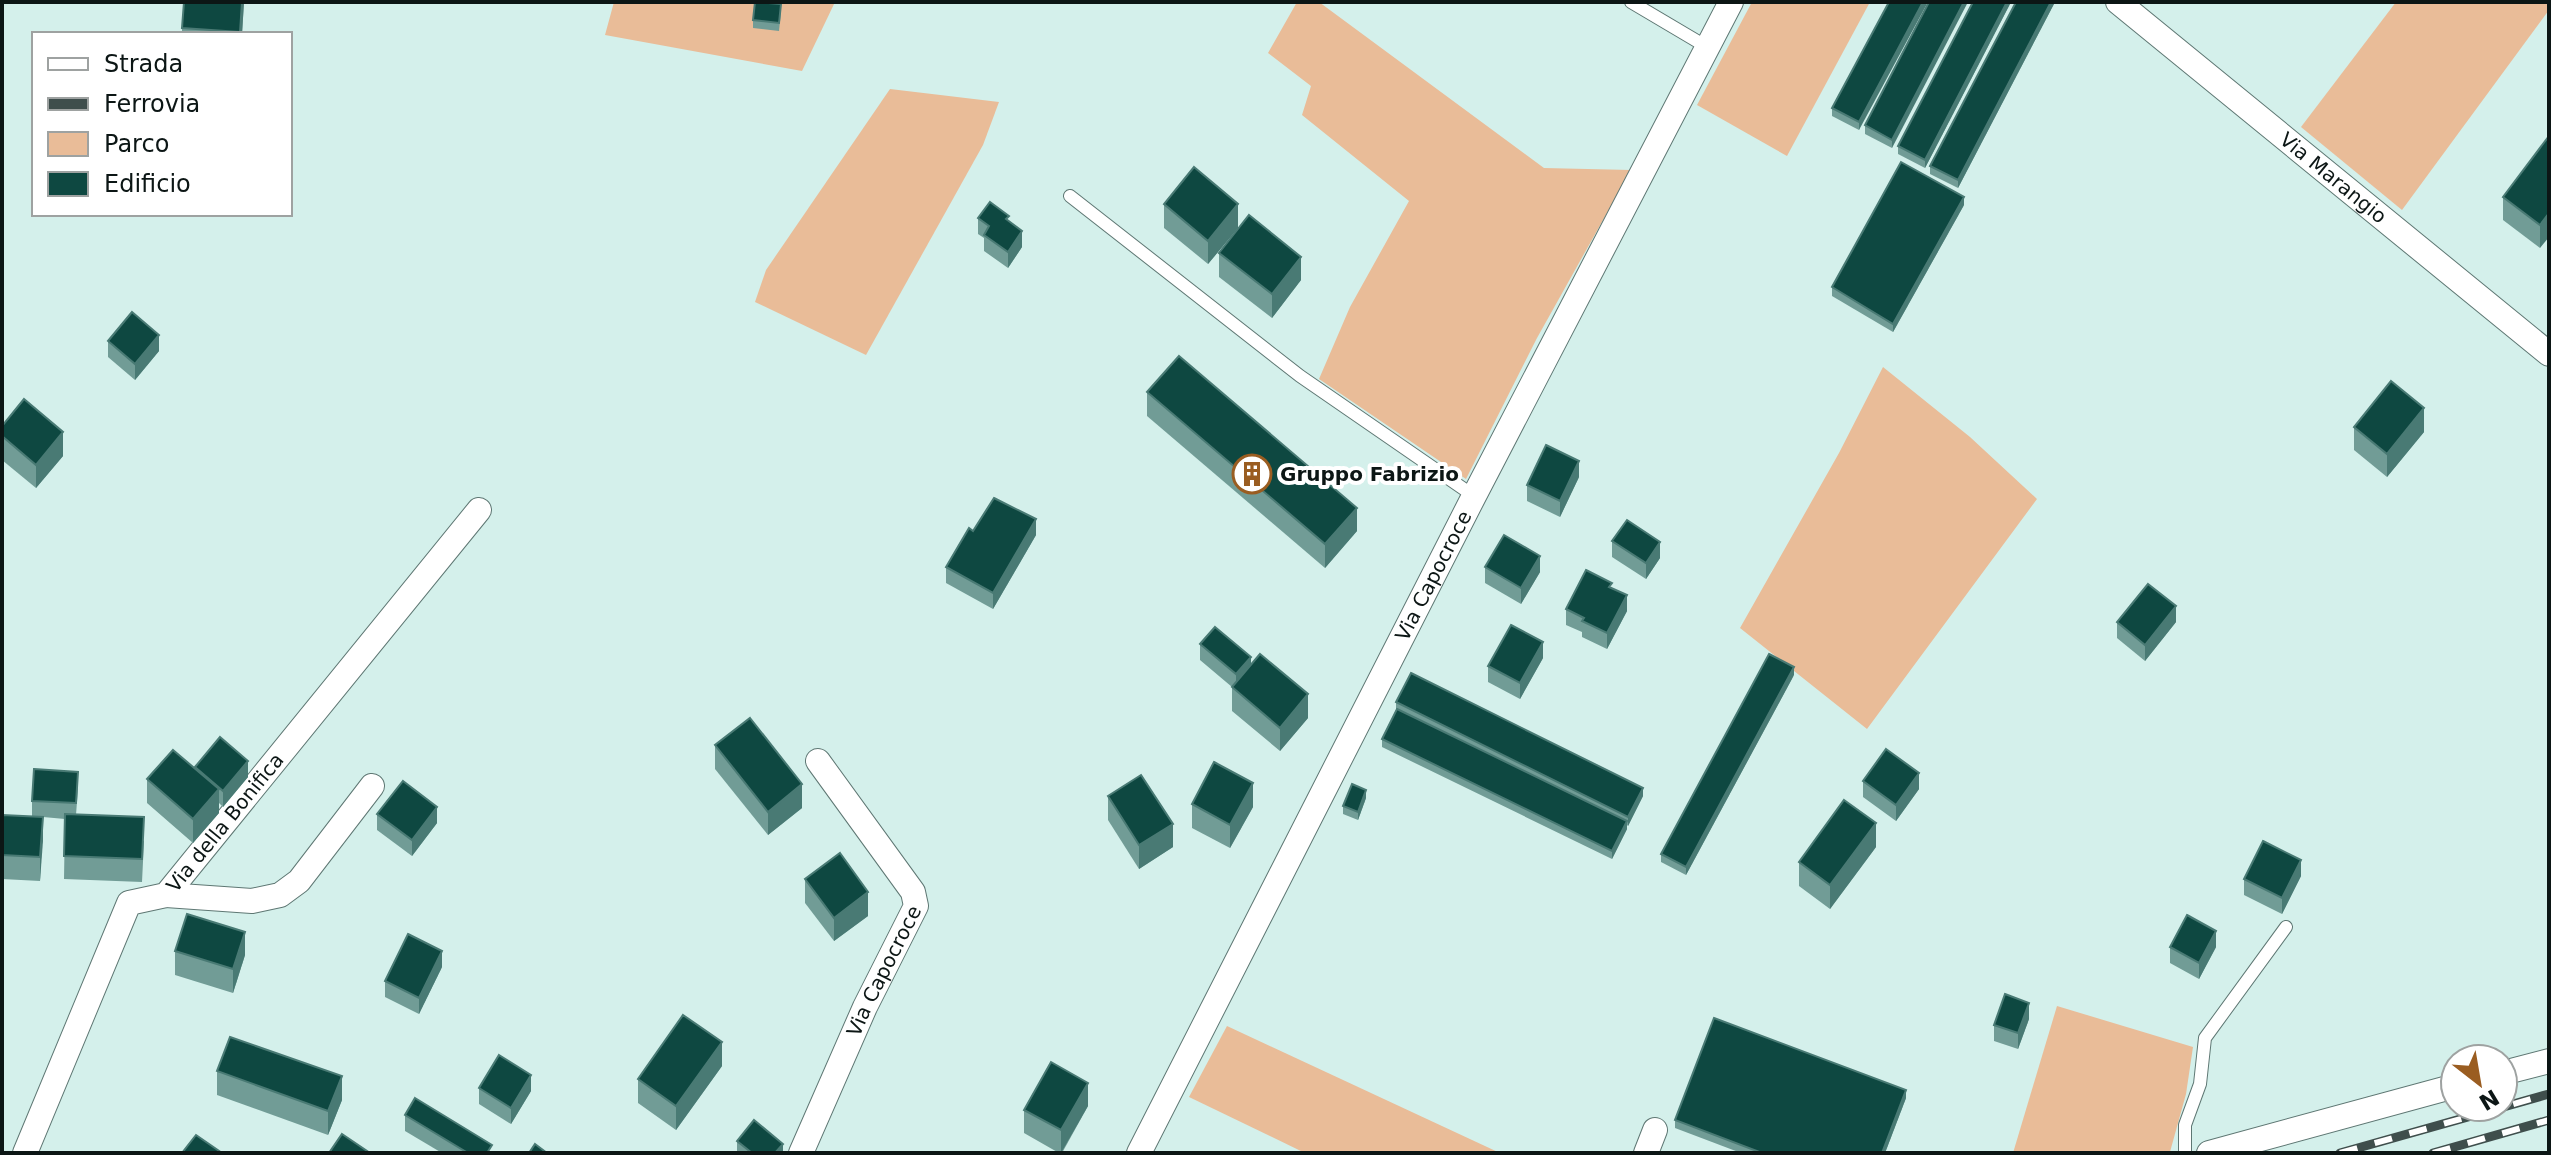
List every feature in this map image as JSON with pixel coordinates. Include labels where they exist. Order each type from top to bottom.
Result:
[{"type":"street","name":"Via Capocroce","points":[[1139,1153],[1474,496],[1731,2]]},
{"type":"street","name":"Via Marangio","points":[[2118,2],[2549,354]]},
{"type":"street","name":"Via della Bonifica","points":[[25,1153],[129,903],[166,895],[479,510]]},
{"type":"street","name":"Via Capocroce","points":[[801,1153],[865,1007],[916,906],[913,892],[818,761]]},
{"type":"street","points":[[166,895],[252,901],[280,895],[299,881],[372,786]]},
{"type":"street","points":[[2519,1069],[2549,1061]]},
{"type":"street","points":[[2209,1153],[2439,1090]]},
{"type":"lane","points":[[1631,2],[1707,47]]},
{"type":"lane","points":[[1070,196],[1300,376],[1474,496]]},
{"type":"lane","points":[[2185,1153],[2185,1125],[2200,1084],[2205,1038],[2286,927]]},
{"type":"green space","points":[[614,2],[835,2],[802,71],[605,35]]},
{"type":"green space","points":[[1297,2],[1319,2],[1544,168],[1631,170],[1537,338],[1466,479],[1319,379],[1350,307],[1409,201],[1302,115],[1311,86],[1268,53]]},
{"type":"green space","points":[[1752,2],[1870,2],[1787,156],[1697,105]]},
{"type":"green space","points":[[2396,2],[2549,2],[2549,10],[2402,210],[2301,127]]},
{"type":"green space","points":[[890,89],[999,102],[983,145],[866,355],[755,302],[766,270]]},
{"type":"green space","points":[[1883,367],[1970,437],[2037,499],[1867,729],[1740,628],[1839,453]]},
{"type":"green space","points":[[2057,1006],[2193,1047],[2186,1094],[2170,1152],[2013,1153]]},
{"type":"green space","points":[[1227,1026],[1500,1153],[1305,1153],[1189,1097]]},
{"type":"building","points":[[184,2],[242,2],[240,32],[182,28]]},
{"type":"building","points":[[755,2],[781,4],[779,23],[753,20]]},
{"type":"building","points":[[1889,2],[1923,2],[1859,122],[1832,108]]},
{"type":"building","points":[[1929,2],[1964,2],[1892,140],[1865,125]]},
{"type":"building","points":[[1973,2],[2007,2],[1925,160],[1898,146]]},
{"type":"building","points":[[2016,2],[2051,2],[1958,180],[1930,166]]},
{"type":"building","points":[[2549,136],[2549,213],[2540,225],[2503,197]]},
{"type":"building","points":[[1901,162],[1964,197],[1893,324],[1832,287]]},
{"type":"building","points":[[1194,167],[1238,204],[1208,241],[1164,204]]},
{"type":"building","points":[[990,202],[1022,231],[1008,252],[984,235],[989,226],[978,218]]},
{"type":"building","points":[[1249,215],[1301,257],[1272,294],[1219,253]]},
{"type":"building","points":[[132,312],[159,335],[135,364],[108,341]]},
{"type":"building","points":[[1179,356],[1357,508],[1325,544],[1147,392]]},
{"type":"building","points":[[2391,381],[2424,408],[2387,454],[2354,427]]},
{"type":"building","points":[[24,399],[63,432],[36,465],[2,436],[2,426]]},
{"type":"building","points":[[1546,445],[1579,461],[1560,501],[1527,485]]},
{"type":"building","points":[[994,498],[1036,519],[993,593],[946,567],[969,528],[973,531]]},
{"type":"building","points":[[1627,520],[1660,542],[1646,563],[1612,541]]},
{"type":"building","points":[[1504,535],[1540,556],[1521,588],[1485,567]]},
{"type":"building","points":[[1586,570],[1612,583],[1609,587],[1627,595],[1607,633],[1566,609]]},
{"type":"building","points":[[2148,584],[2176,606],[2145,645],[2117,622]]},
{"type":"building","points":[[1511,625],[1543,642],[1520,683],[1488,666]]},
{"type":"building","points":[[1215,627],[1251,657],[1236,674],[1200,644]]},
{"type":"building","points":[[1260,654],[1308,694],[1280,728],[1232,687]]},
{"type":"building","points":[[1769,654],[1794,667],[1686,867],[1661,854]]},
{"type":"building","points":[[1411,673],[1643,788],[1628,817],[1396,702]]},
{"type":"building","points":[[1397,709],[1627,821],[1612,851],[1382,739]]},
{"type":"building","points":[[750,718],[802,784],[768,812],[715,745]]},
{"type":"building","points":[[220,737],[248,761],[223,791],[195,767]]},
{"type":"building","points":[[1886,749],[1919,773],[1896,805],[1863,781]]},
{"type":"building","points":[[173,750],[219,789],[193,819],[147,779]]},
{"type":"building","points":[[1214,762],[1253,783],[1230,825],[1192,804]]},
{"type":"building","points":[[34,769],[78,772],[76,803],[32,801]]},
{"type":"building","points":[[1141,775],[1173,824],[1139,845],[1108,796]]},
{"type":"building","points":[[403,781],[437,807],[412,840],[377,814]]},
{"type":"building","points":[[1352,784],[1366,790],[1358,812],[1343,806]]},
{"type":"building","points":[[1844,800],[1876,823],[1830,885],[1799,862]]},
{"type":"building","points":[[65,814],[144,817],[142,859],[64,856]]},
{"type":"building","points":[[2,815],[43,817],[40,857],[2,855]]},
{"type":"building","points":[[2263,841],[2301,860],[2282,898],[2244,879]]},
{"type":"building","points":[[840,853],[868,892],[834,918],[805,879]]},
{"type":"building","points":[[187,914],[245,932],[233,969],[175,951]]},
{"type":"building","points":[[2187,915],[2216,931],[2199,963],[2170,947]]},
{"type":"building","points":[[408,934],[442,951],[419,998],[385,981]]},
{"type":"building","points":[[2005,994],[2029,1003],[2018,1033],[1994,1025]]},
{"type":"building","points":[[683,1015],[722,1042],[676,1106],[638,1079]]},
{"type":"building","points":[[1714,1018],[1906,1090],[1882,1153],[1762,1153],[1675,1120]]},
{"type":"building","points":[[230,1037],[342,1076],[328,1111],[217,1071]]},
{"type":"building","points":[[499,1055],[531,1075],[511,1108],[479,1088]]},
{"type":"building","points":[[1051,1062],[1088,1083],[1061,1130],[1024,1110]]},
{"type":"building","points":[[415,1098],[492,1145],[487,1153],[468,1153],[405,1115]]},
{"type":"building","points":[[754,1120],[783,1144],[775,1153],[752,1153],[737,1141]]},
{"type":"building","points":[[342,1134],[370,1153],[329,1153]]},
{"type":"building","points":[[196,1135],[222,1153],[182,1153]]},
{"type":"building","points":[[535,1144],[547,1153],[529,1153]]},
{"type":"railway","points":[[2340,1153],[2549,1094]]},
{"type":"railway","points":[[2433,1153],[2549,1120]]},
{"type":"place","name":"Gruppo Fabrizio","points":[[1252,474]]}]
